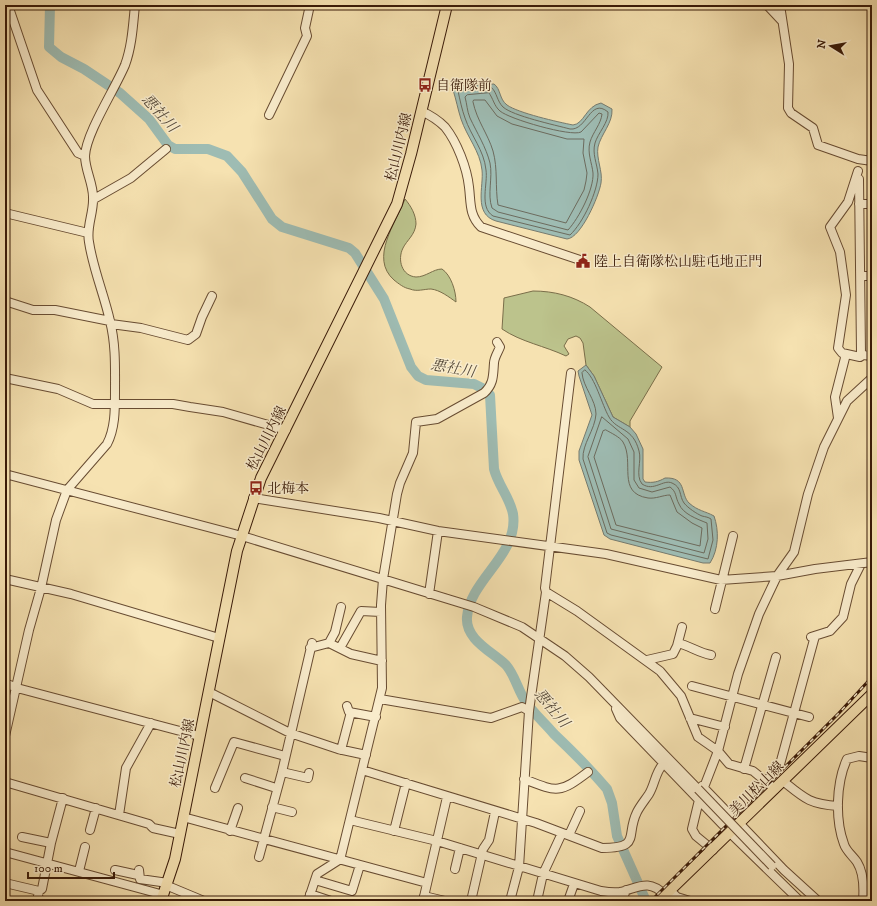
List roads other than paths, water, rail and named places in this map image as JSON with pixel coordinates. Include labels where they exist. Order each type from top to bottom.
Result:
[{"type":"main road","name":"松山川内線","points":[[162,898],[168,884],[180,834],[219,638],[242,536],[254,498],[261,478],[397,204],[447,5]]},
{"type":"main road","name":"美川松山線","points":[[669,897],[713,850],[775,788],[872,694]]},
{"type":"street","points":[[8,5],[37,90],[78,153],[85,156]]},
{"type":"street","points":[[5,736],[56,520],[67,490],[107,444],[112,435],[115,403],[115,350],[110,323],[93,261],[88,233],[94,199],[93,186],[85,156],[90,134],[114,89],[128,53],[135,5]]},
{"type":"street","points":[[269,115],[307,36],[305,28],[310,5]]},
{"type":"street","points":[[767,5],[782,21]]},
{"type":"street","points":[[780,5],[789,64],[788,108],[791,113],[813,128],[818,145],[858,159],[872,161]]},
{"type":"street","points":[[421,111],[437,120],[445,127],[457,149],[467,173],[471,213],[481,227],[583,260]]},
{"type":"street","points":[[94,199],[131,178],[166,149]]},
{"type":"street","points":[[858,159],[861,353],[868,356]]},
{"type":"street","points":[[858,170],[848,202],[830,227],[840,252],[846,295],[838,348],[842,353],[860,357],[868,356]]},
{"type":"street","points":[[859,204],[872,204]]},
{"type":"street","points":[[5,213],[88,233]]},
{"type":"street","points":[[861,276],[872,276]]},
{"type":"street","points":[[5,301],[33,310],[55,310],[110,323],[142,328],[188,340],[196,334],[212,296]]},
{"type":"street","points":[[331,901],[309,898],[317,874],[340,860],[376,717],[382,688],[383,579],[400,483],[413,453],[416,422],[437,419],[486,391],[494,375],[494,361],[500,347],[497,342]]},
{"type":"street","points":[[838,418],[835,396],[846,354]]},
{"type":"street","points":[[510,901],[519,867],[529,708],[546,592],[545,588],[572,373]]},
{"type":"street","points":[[5,378],[58,389],[93,404],[115,403],[190,406],[223,412],[286,430]]},
{"type":"street","points":[[713,850],[696,836],[692,829],[701,789],[718,751],[738,674],[759,614],[777,576],[794,552],[808,494],[824,447],[847,401],[872,378]]},
{"type":"street","points":[[5,474],[242,536],[463,604],[506,619],[539,637],[574,663],[701,789],[772,866],[810,901]]},
{"type":"street","points":[[254,498],[438,531],[630,558],[721,580],[777,576],[815,569],[872,562]]},
{"type":"street","points":[[429,594],[438,531]]},
{"type":"street","points":[[715,609],[733,536]]},
{"type":"street","points":[[766,781],[779,768],[813,637],[830,631],[843,617],[851,584],[861,564]]},
{"type":"street","points":[[5,579],[71,594],[219,638]]},
{"type":"street","points":[[546,592],[573,608],[620,644],[647,660],[660,671],[681,696],[698,737],[718,751],[729,764],[753,771],[775,788]]},
{"type":"street","points":[[329,643],[335,632],[341,607]]},
{"type":"street","points":[[340,648],[361,610],[382,612]]},
{"type":"street","points":[[647,660],[672,654],[678,643],[682,627]]},
{"type":"street","points":[[258,857],[276,788],[282,772],[311,645],[329,643],[351,654],[382,662]]},
{"type":"street","points":[[678,643],[700,653],[711,655]]},
{"type":"street","points":[[744,769],[776,657]]},
{"type":"street","points":[[5,683],[17,688],[199,736]]},
{"type":"street","points":[[692,686],[809,717]]},
{"type":"street","points":[[209,692],[290,733],[341,750],[366,756]]},
{"type":"street","points":[[380,699],[491,718],[522,707],[529,708]]},
{"type":"street","points":[[613,702],[620,718],[723,825]]},
{"type":"street","points":[[341,750],[349,709],[376,717]]},
{"type":"street","points":[[690,718],[725,727]]},
{"type":"street","points":[[120,815],[126,768],[151,723]]},
{"type":"street","points":[[215,788],[234,742],[285,756]]},
{"type":"street","points":[[863,901],[864,884],[858,864],[844,845],[838,806],[839,786],[843,767],[847,759],[859,756],[872,758]]},
{"type":"street","points":[[362,770],[566,834],[602,848],[616,848],[631,838],[636,813],[649,794],[657,771],[663,764]]},
{"type":"street","points":[[282,772],[308,778],[309,773]]},
{"type":"street","points":[[524,779],[558,790],[564,788],[588,772]]},
{"type":"street","points":[[245,778],[276,788]]},
{"type":"street","points":[[783,781],[801,797],[815,802],[838,806]]},
{"type":"street","points":[[5,782],[120,815],[149,824],[154,828],[180,834]]},
{"type":"street","points":[[394,831],[406,783]]},
{"type":"street","points":[[701,789],[720,805],[730,816]]},
{"type":"street","points":[[445,901],[424,898],[447,797]]},
{"type":"street","points":[[37,901],[39,891],[42,889],[51,843],[63,798]]},
{"type":"street","points":[[712,813],[718,814],[721,810],[720,805]]},
{"type":"street","points":[[272,807],[292,812]]},
{"type":"street","points":[[90,830],[96,808]]},
{"type":"street","points":[[230,831],[238,808]]},
{"type":"street","points":[[537,901],[543,874],[580,811]]},
{"type":"street","points":[[471,901],[495,812]]},
{"type":"street","points":[[183,817],[262,840],[427,883]]},
{"type":"street","points":[[350,820],[436,841],[574,884],[610,892],[645,885],[655,888],[669,897],[690,901]]},
{"type":"street","points":[[740,824],[788,874],[818,901]]},
{"type":"street","points":[[730,833],[800,901]]},
{"type":"street","points":[[22,837],[51,843]]},
{"type":"street","points":[[79,871],[85,846]]},
{"type":"street","points":[[455,870],[460,848]]},
{"type":"street","points":[[5,852],[79,871],[162,898]]},
{"type":"street","points":[[315,880],[352,891],[360,865]]},
{"type":"street","points":[[115,870],[139,872],[140,878],[168,884],[204,901]]},
{"type":"street","points":[[5,883],[39,891]]},
{"type":"street","points":[[568,901],[574,884]]},
{"type":"street","points":[[622,901],[630,888]]},
{"type":"water","points":[[460,83],[464,86],[494,84],[498,89],[504,103],[512,108],[538,117],[573,125],[580,122],[588,111],[596,105],[601,103],[612,109],[611,119],[598,147],[601,174],[600,189],[588,216],[578,232],[572,237],[567,239],[496,221],[484,212],[481,199],[481,163],[461,119],[453,90]]},
{"type":"water","points":[[586,365],[594,376],[613,417],[630,427],[636,434],[643,449],[643,479],[645,482],[655,482],[665,478],[677,480],[682,487],[686,499],[692,506],[714,516],[717,527],[717,546],[710,563],[703,563],[610,539],[604,535],[579,460],[579,451],[592,415],[578,371]]},
{"type":"waterway","name":"悪社川","points":[[50,5],[49,47],[61,57],[84,69],[120,93],[149,119],[168,145],[175,149],[208,149],[227,156],[242,172],[272,219],[282,227],[349,248],[355,253],[384,299],[411,367],[418,376],[426,380],[474,384],[482,388],[490,395],[494,469],[513,514],[513,529],[509,542],[502,555],[484,579],[470,603],[467,617],[470,632],[481,645],[506,665],[523,698],[532,711],[588,767],[607,789],[612,803],[617,836],[646,901]]},
{"type":"railway","points":[[651,901],[839,713],[872,677]]},
{"type":"place","name":"自衛隊前","points":[[425,85]]},
{"type":"place","name":"陸上自衛隊松山駐屯地正門","points":[[583,261]]},
{"type":"place","name":"北梅本","points":[[256,488]]}]
